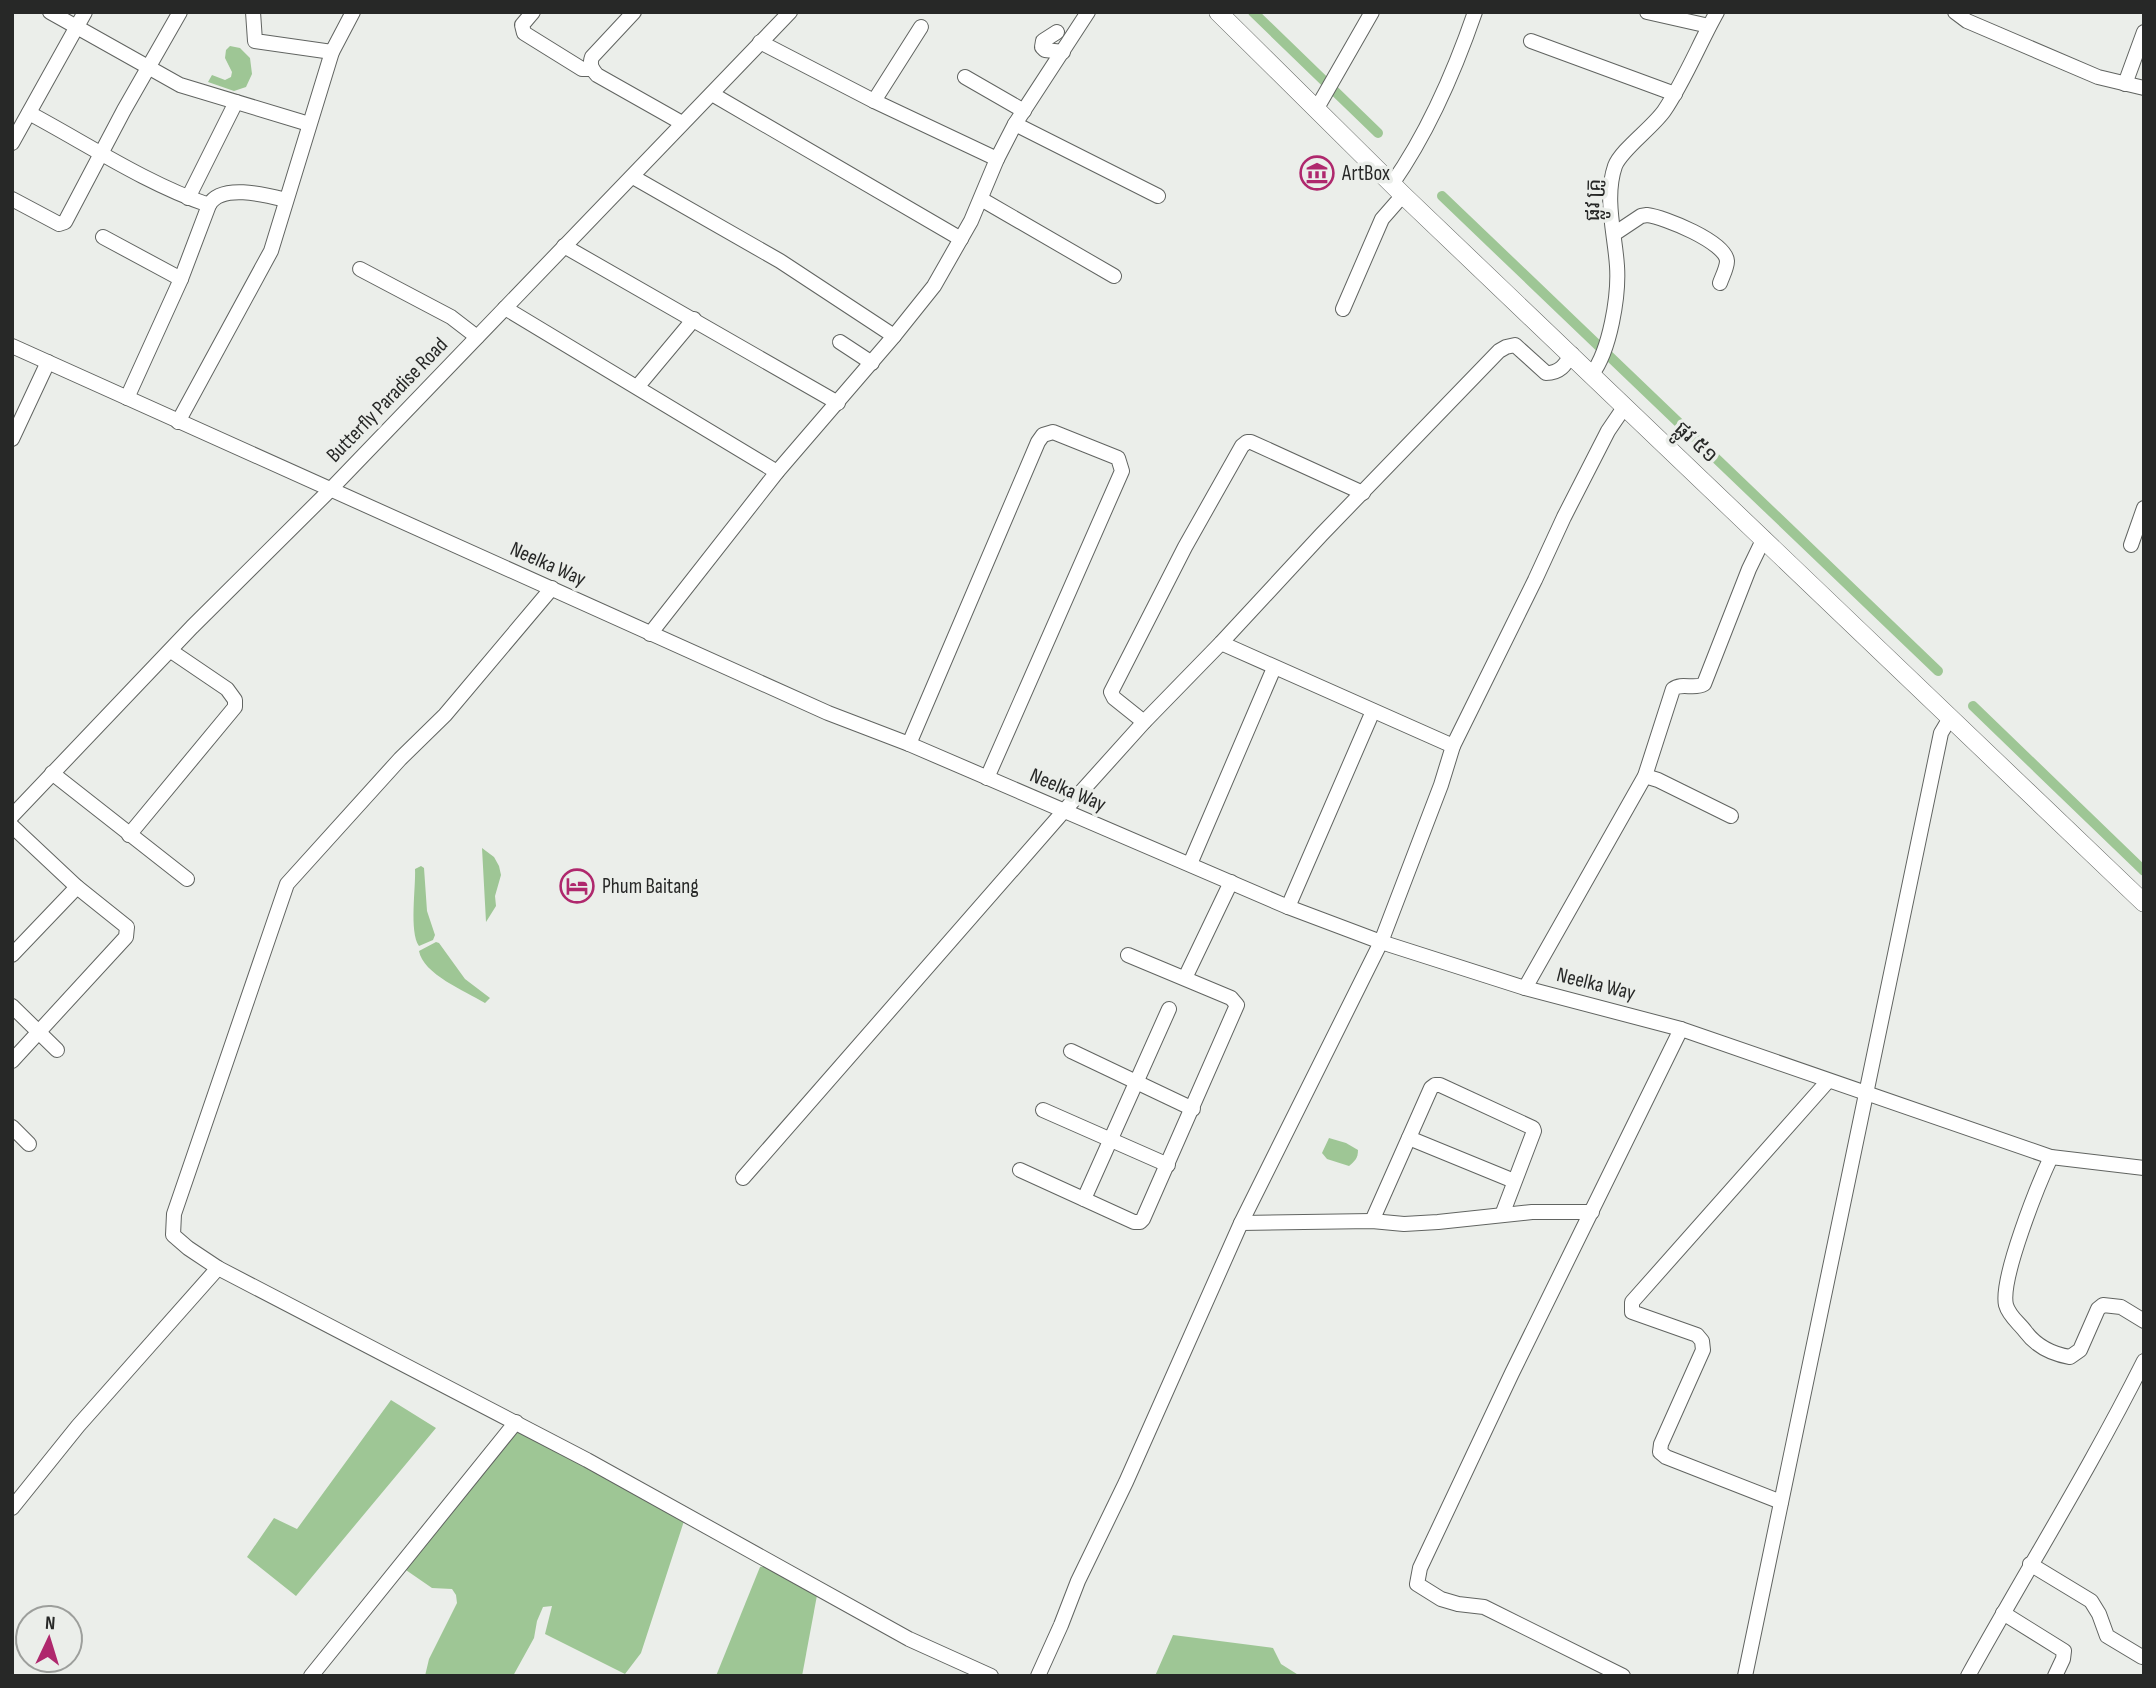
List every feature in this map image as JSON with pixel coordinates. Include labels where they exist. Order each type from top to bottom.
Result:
[{"type":"main road","name":"ផ្លូវ ៥១","points":[[1218,12],[1320,103],[1394,198],[1572,354],[1595,370],[1625,406],[2144,903]]},
{"type":"street","points":[[50,12],[180,85],[309,124]]},
{"type":"street","points":[[12,142],[85,12]]},
{"type":"street","points":[[12,199],[59,224],[64,223],[180,12]]},
{"type":"street","points":[[253,12],[255,41],[332,52]]},
{"type":"street","points":[[178,422],[271,251],[332,52],[353,12]]},
{"type":"street","points":[[533,12],[522,25],[524,33],[582,69],[592,69]]},
{"type":"street","points":[[634,12],[592,57],[592,69],[597,75],[682,123]]},
{"type":"street","name":"Butterfly Paradise Road","points":[[12,816],[191,627],[330,490],[790,12]]},
{"type":"street","points":[[650,634],[777,471],[872,363],[934,286],[961,239],[997,159],[1020,118],[1088,12]]},
{"type":"street","points":[[1320,103],[1372,12]]},
{"type":"street","points":[[1647,12],[1709,26]]},
{"type":"street","name":"ផ្លូវ គ្រូ","points":[[1595,370],[1607,348],[1618,278],[1611,194],[1616,165],[1626,150],[1654,124],[1675,94],[1717,12]]},
{"type":"street","points":[[1955,12],[1967,21],[2086,72],[2144,88]]},
{"type":"street","points":[[1343,309],[1378,226],[1450,83],[1474,13]]},
{"type":"street","points":[[874,101],[920,27]]},
{"type":"street","points":[[1057,32],[1044,41],[1042,47],[1045,50],[1063,52]]},
{"type":"street","points":[[2125,84],[2144,32]]},
{"type":"street","points":[[1531,41],[1675,94]]},
{"type":"street","points":[[760,42],[874,101],[997,159]]},
{"type":"street","points":[[965,77],[1020,118],[1158,196]]},
{"type":"street","points":[[712,94],[961,239]]},
{"type":"street","points":[[188,198],[236,102]]},
{"type":"street","points":[[29,113],[188,198],[209,205]]},
{"type":"street","points":[[633,177],[780,261],[894,336]]},
{"type":"street","points":[[127,398],[181,279],[209,205],[218,195],[238,193],[286,201]]},
{"type":"street","points":[[981,199],[1114,276]]},
{"type":"street","points":[[1614,234],[1641,216],[1647,215],[1687,230],[1718,245],[1724,252],[1727,261],[1720,283]]},
{"type":"street","points":[[103,237],[181,279]]},
{"type":"street","points":[[564,246],[838,403]]},
{"type":"street","points":[[360,269],[451,317],[477,337]]},
{"type":"street","points":[[505,308],[777,471]]},
{"type":"street","points":[[638,386],[694,319]]},
{"type":"street","points":[[840,342],[872,363]]},
{"type":"street","name":"Neelka Way","points":[[12,345],[828,713],[909,744],[1288,907],[1381,942],[1525,988],[1681,1028],[2051,1157],[2144,1168]]},
{"type":"street","points":[[743,1178],[1144,722],[1499,351],[1515,345],[1546,373],[1555,373],[1572,354]]},
{"type":"street","points":[[12,439],[48,362]]},
{"type":"street","points":[[1038,1676],[1062,1625],[1078,1581],[1126,1482],[1241,1223],[1381,942],[1441,785],[1453,746],[1564,517],[1608,431],[1625,406]]},
{"type":"street","points":[[909,744],[1038,442],[1044,435],[1053,432],[1118,458],[1122,471],[987,778]]},
{"type":"street","points":[[1144,722],[1114,698],[1111,692],[1185,547],[1242,446],[1251,442],[1363,493]]},
{"type":"street","points":[[2130,545],[2144,508]]},
{"type":"street","points":[[1525,988],[1645,776],[1670,693],[1676,686],[1704,684],[1764,538]]},
{"type":"street","points":[[552,588],[445,715],[391,768],[292,876],[284,890],[172,1223],[173,1235],[218,1268],[516,1422],[909,1639],[990,1676]]},
{"type":"street","points":[[1221,643],[1453,746]]},
{"type":"street","points":[[129,835],[235,707],[235,700],[227,689],[171,651]]},
{"type":"street","points":[[1190,864],[1274,668]]},
{"type":"street","points":[[1288,907],[1373,711]]},
{"type":"street","points":[[1745,1676],[1941,733],[1950,718]]},
{"type":"street","points":[[52,773],[187,879]]},
{"type":"street","points":[[1645,776],[1731,816]]},
{"type":"street","points":[[12,826],[77,887],[127,927],[128,932],[12,1061]]},
{"type":"street","points":[[1185,978],[1231,882]]},
{"type":"street","points":[[12,955],[77,887]]},
{"type":"street","points":[[1020,1170],[1140,1222],[1237,1005],[1231,998],[1128,955]]},
{"type":"street","points":[[12,1006],[57,1050]]},
{"type":"street","points":[[1084,1199],[1169,1009]]},
{"type":"street","points":[[1623,1676],[1484,1607],[1441,1599],[1417,1584],[1420,1568],[1512,1373],[1681,1028]]},
{"type":"street","points":[[1071,1051],[1192,1108]]},
{"type":"street","points":[[1782,1502],[1666,1457],[1660,1451],[1703,1350],[1702,1342],[1697,1335],[1632,1312],[1630,1307],[1632,1301],[1828,1081]]},
{"type":"street","points":[[1372,1221],[1431,1088],[1435,1085],[1533,1128],[1502,1215]]},
{"type":"street","points":[[1043,1110],[1167,1165]]},
{"type":"street","points":[[12,1127],[29,1144]]},
{"type":"street","points":[[1409,1138],[1514,1181]]},
{"type":"street","points":[[2051,1157],[2037,1187],[2009,1271],[2005,1291],[2010,1313],[2029,1338],[2045,1350],[2070,1357],[2080,1350],[2098,1309],[2103,1305],[2121,1307],[2144,1321]]},
{"type":"street","points":[[1241,1223],[1438,1222],[1532,1212],[1592,1212]]},
{"type":"street","points":[[12,1508],[78,1426],[218,1268]]},
{"type":"street","points":[[1968,1676],[2101,1446],[2144,1361]]},
{"type":"street","points":[[311,1676],[516,1422]]},
{"type":"street","points":[[2031,1564],[2091,1601],[2099,1614],[2106,1636],[2142,1657]]},
{"type":"street","points":[[2003,1614],[2064,1651],[2055,1676]]},
{"type":"shaded area","points":[[230,46],[240,48],[250,58],[252,74],[246,87],[234,91],[208,82],[212,75],[225,80],[231,77],[232,72],[225,58],[226,50]]},
{"type":"shaded area","points":[[482,848],[494,857],[501,875],[495,896],[496,906],[486,922]]},
{"type":"shaded area","points":[[421,866],[424,868],[427,911],[435,935],[433,940],[419,946],[414,931],[415,869]]},
{"type":"shaded area","points":[[436,942],[465,979],[490,998],[485,1003],[446,981],[428,967],[419,951]]},
{"type":"shaded area","points":[[1329,1138],[1358,1150],[1356,1159],[1349,1166],[1327,1159],[1322,1153]]},
{"type":"shaded area","points":[[391,1400],[436,1428],[296,1596],[247,1557],[274,1518],[297,1529]]},
{"type":"shaded area","points":[[517,1427],[684,1521],[641,1653],[625,1674],[545,1634],[552,1606],[543,1607],[534,1638],[513,1676],[425,1676],[429,1659],[457,1603],[456,1595],[452,1589],[432,1588],[403,1568]]},
{"type":"shaded area","points":[[769,1565],[818,1590],[802,1676],[716,1676],[760,1567]]},
{"type":"shaded area","points":[[1173,1635],[1273,1648],[1281,1664],[1300,1676],[1155,1676]]},
{"type":"waterway","points":[[1253,12],[1378,133]]},
{"type":"waterway","points":[[1442,196],[1938,671]]},
{"type":"waterway","points":[[1973,706],[2144,871]]},
{"type":"place","name":"ArtBox","points":[[1317,173]]},
{"type":"place","name":"Phum Baitang","points":[[577,886]]}]
